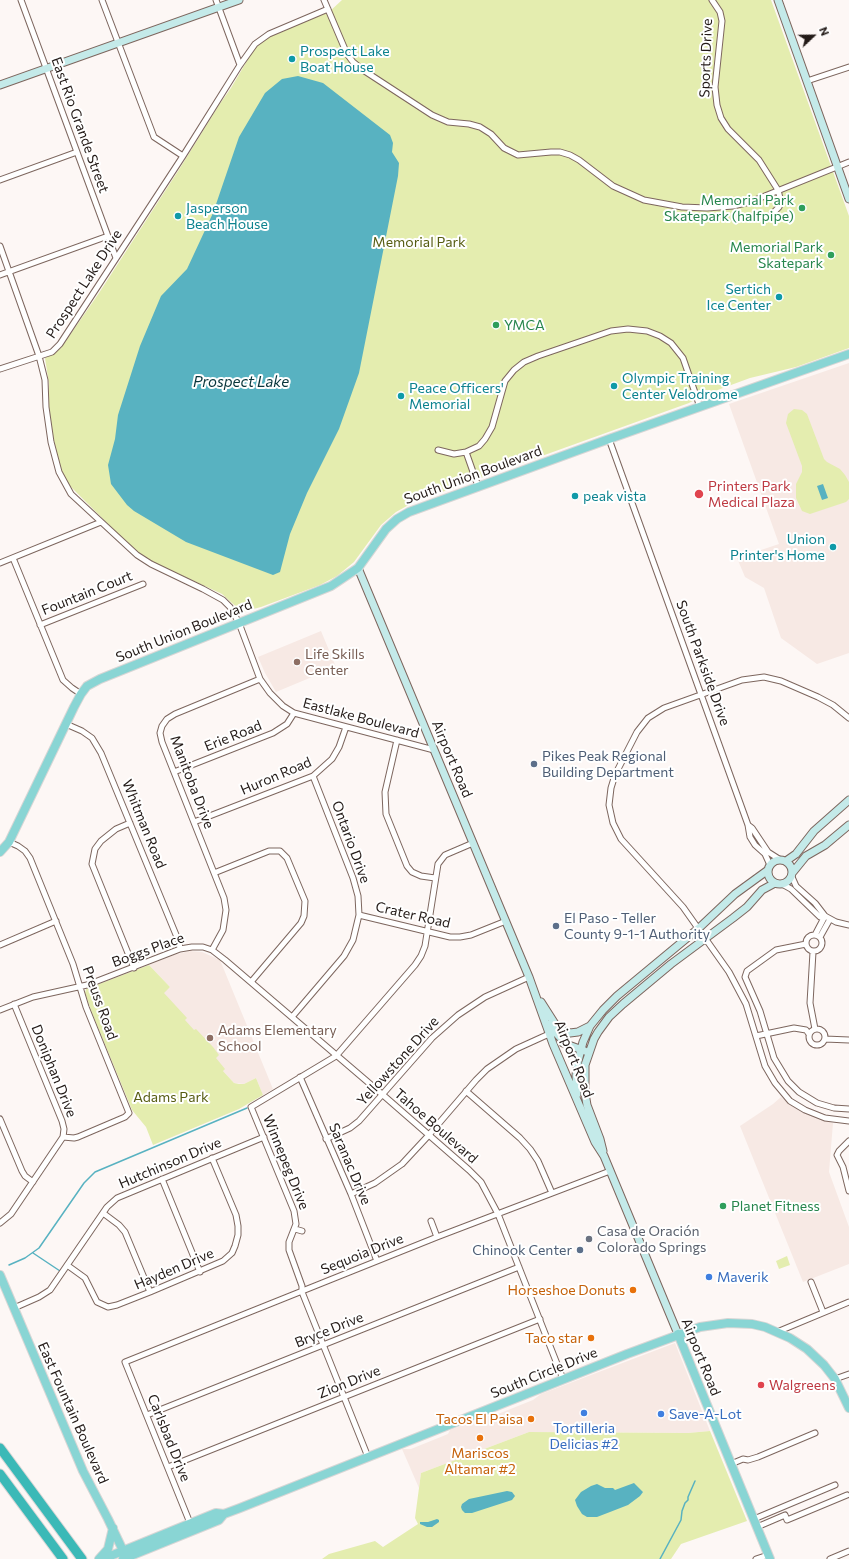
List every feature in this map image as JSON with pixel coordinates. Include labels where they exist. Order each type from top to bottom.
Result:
[{"type":"highway","points":[[0,1448],[82,1559]]},
{"type":"highway","points":[[0,1474],[62,1558]]},
{"type":"main road","points":[[0,85],[217,4],[239,0]]},
{"type":"main road","points":[[778,0],[849,199]]},
{"type":"main road","name":"South Union Boulevard","points":[[0,852],[9,842],[81,694],[87,686],[100,679],[331,586],[358,568],[386,529],[403,515],[478,486],[849,354]]},
{"type":"main road","name":"Airport Road","points":[[358,568],[506,921],[534,990],[550,1036],[579,1106],[595,1142],[604,1156],[769,1557]]},
{"type":"main road","points":[[579,1106],[576,1090],[576,1075],[580,1049],[590,1026],[611,1001],[699,928],[735,894],[769,868],[796,854],[814,831],[849,800]]},
{"type":"main road","points":[[604,1156],[600,1139],[587,1105],[585,1093],[585,1065],[598,1032],[615,1010],[671,964],[747,907],[762,890],[788,882],[806,856],[825,845],[849,826]]},
{"type":"main road","points":[[782,860],[792,866],[793,874]]},
{"type":"main road","name":"South Parkside Drive","points":[[769,868],[768,875],[779,884]]},
{"type":"main road","points":[[534,990],[558,1028],[566,1032],[578,1032],[590,1026]]},
{"type":"main road","points":[[544,1006],[555,1032],[566,1044]]},
{"type":"main road","points":[[550,1036],[566,1044],[589,1052]]},
{"type":"main road","name":"East Fountain Boulevard","points":[[0,1276],[82,1471],[113,1528],[125,1557]]},
{"type":"main road","name":"South Circle Drive","points":[[125,1557],[219,1520],[224,1514],[563,1379],[678,1334],[710,1325],[738,1323],[752,1324],[776,1332],[807,1349],[824,1364],[835,1379],[849,1408]]},
{"type":"main road","name":"South Circle Drive","points":[[125,1557],[190,1523],[216,1513],[224,1514]]},
{"type":"main road","points":[[99,1559],[108,1549],[113,1528]]},
{"type":"main road","points":[[103,1559],[125,1557]]},
{"type":"street","name":"East Rio Grande Street","points":[[21,0],[116,258]]},
{"type":"street","points":[[102,0],[154,137],[183,156]]},
{"type":"street","points":[[324,0],[345,50],[352,62],[432,115],[448,122],[469,124],[480,127],[491,134],[504,148],[518,155],[551,152],[560,152],[570,155],[618,189],[635,197],[655,203],[695,207],[733,206],[750,202],[849,162]]},
{"type":"street","name":"Sports Drive","points":[[712,0],[718,7],[722,22],[715,87],[719,112],[728,129],[763,165],[778,190]]},
{"type":"street","points":[[217,4],[240,65]]},
{"type":"street","name":"Prospect Lake Drive","points":[[0,369],[52,352],[60,344],[183,156],[248,52],[264,36],[328,9]]},
{"type":"street","points":[[807,81],[849,66]]},
{"type":"street","points":[[0,180],[77,152]]},
{"type":"street","points":[[772,214],[779,207],[781,202],[778,190]]},
{"type":"street","points":[[0,275],[108,236]]},
{"type":"street","points":[[0,246],[39,356],[45,380],[46,407],[57,469],[71,494],[121,542],[144,560],[223,600],[230,607],[239,623]]},
{"type":"street","points":[[438,450],[454,454],[466,452],[479,446],[488,436],[494,421],[503,387],[508,378],[519,366],[538,356],[611,331],[628,329],[647,331],[660,336],[671,343],[682,358],[700,407]]},
{"type":"street","name":"South Parkside Drive","points":[[609,439],[748,825],[752,841],[764,854],[769,868]]},
{"type":"street","points":[[466,452],[478,486]]},
{"type":"street","points":[[0,557],[1,563],[100,522]]},
{"type":"street","points":[[13,558],[63,680],[81,694]]},
{"type":"street","name":"Fountain Court","points":[[40,624],[143,584]]},
{"type":"street","name":"Eastlake Boulevard","points":[[239,623],[260,679],[274,698],[283,706],[294,713],[434,750]]},
{"type":"street","points":[[849,718],[833,705],[818,697],[781,681],[770,678],[748,679],[664,708],[653,714],[644,722],[637,732],[614,775],[609,805],[613,823],[621,839],[671,892],[699,928],[736,984],[746,1004],[767,1071],[778,1088],[790,1101],[805,1110],[821,1117],[849,1121]]},
{"type":"street","name":"Manitoba Drive","points":[[212,950],[223,930],[226,910],[224,898],[162,742],[160,733],[162,726],[167,719],[175,714],[260,679]]},
{"type":"street","name":"Erie Road","points":[[174,772],[273,733],[287,724],[294,713]]},
{"type":"street","name":"Whitman Road","points":[[66,724],[82,731],[92,738],[97,745],[179,942],[180,949]]},
{"type":"street","name":"Huron Road","points":[[194,822],[313,776],[332,759],[339,747],[346,727]]},
{"type":"street","points":[[398,740],[385,792],[386,814],[407,866],[412,872],[421,876],[435,878]]},
{"type":"street","name":"Ontario Drive","points":[[292,1017],[344,956],[353,940],[359,915],[358,896],[353,878],[313,776]]},
{"type":"street","points":[[130,823],[116,829],[101,841],[95,849],[92,864],[134,968]]},
{"type":"street","points":[[748,825],[752,828],[768,852],[782,860]]},
{"type":"street","name":"Preuss Road","points":[[9,842],[25,851],[30,858],[81,987],[86,1007],[129,1113],[125,1117],[78,1137],[62,1137]]},
{"type":"street","name":"Winnepeg Drive","points":[[368,1457],[302,1292],[302,1286],[289,1250],[289,1242],[295,1229],[296,1218],[251,1107],[336,1056],[415,965],[425,946],[438,864],[445,856],[473,843]]},
{"type":"street","points":[[214,873],[269,851],[280,851],[287,858],[305,902],[304,916],[301,923],[251,982]]},
{"type":"street","points":[[793,874],[796,886],[815,903],[827,918],[818,936]]},
{"type":"street","name":"South Parkside Drive","points":[[779,884],[791,889],[820,917],[849,925]]},
{"type":"street","name":"Crater Road","points":[[359,915],[450,937],[471,935],[506,921]]},
{"type":"street","points":[[0,945],[56,921]]},
{"type":"street","points":[[813,952],[808,949],[806,944],[807,938],[810,936],[818,936]]},
{"type":"street","points":[[813,952],[821,948],[822,942],[818,936]]},
{"type":"street","points":[[806,944],[776,950],[746,974],[745,977],[760,1011],[777,1064],[793,1086],[798,1092],[817,1103],[829,1107],[849,1109]]},
{"type":"street","name":"Boggs Place","points":[[0,1010],[33,997],[81,987],[134,968],[180,949],[192,946],[212,950]]},
{"type":"street","name":"Tahoe Boulevard","points":[[212,950],[292,1017],[481,1182],[498,1214],[563,1379]]},
{"type":"street","points":[[813,952],[810,1003],[815,1029]]},
{"type":"street","name":"Yellowstone Drive","points":[[326,1138],[355,1124],[432,1038],[458,1015],[485,997],[529,977]]},
{"type":"street","name":"Doniphan Drive","points":[[0,1223],[11,1214],[33,1182],[62,1137],[64,1129],[14,1004]]},
{"type":"street","points":[[756,1036],[794,1028],[806,1030],[809,1034],[810,1041],[816,1045],[823,1043],[825,1039]]},
{"type":"street","points":[[809,1034],[815,1029]]},
{"type":"street","points":[[815,1029],[822,1031],[825,1039]]},
{"type":"street","points":[[350,1194],[375,1183],[390,1174],[402,1164],[487,1069],[501,1058],[526,1044],[550,1036]]},
{"type":"street","points":[[825,1039],[849,1040]]},
{"type":"street","name":"Saranac Drive","points":[[300,1077],[377,1261]]},
{"type":"street","points":[[466,1091],[520,1138],[538,1161],[552,1193]]},
{"type":"street","points":[[0,1120],[22,1171],[33,1182]]},
{"type":"street","name":"Hutchinson Drive","points":[[14,1308],[39,1297],[50,1290],[103,1213],[117,1198],[264,1137]]},
{"type":"street","points":[[849,1141],[837,1155],[845,1172],[849,1191]]},
{"type":"street","name":"Hayden Drive","points":[[103,1306],[108,1307],[117,1305],[200,1272],[219,1264],[232,1253],[238,1235],[238,1221],[212,1158]]},
{"type":"street","name":"Sequoia Drive","points":[[125,1362],[437,1237],[610,1171]]},
{"type":"street","points":[[162,1180],[200,1272]]},
{"type":"street","points":[[103,1213],[119,1225],[125,1232],[150,1292]]},
{"type":"street","points":[[431,1221],[437,1237]]},
{"type":"street","points":[[295,1229],[302,1232]]},
{"type":"street","points":[[232,1253],[237,1257]]},
{"type":"street","points":[[67,1265],[85,1278],[97,1302],[103,1306],[100,1312]]},
{"type":"street","name":"Bryce Drive","points":[[147,1415],[519,1267]]},
{"type":"street","points":[[811,1282],[823,1312]]},
{"type":"street","points":[[776,1332],[849,1302]]},
{"type":"street","name":"Zion Drive","points":[[168,1468],[540,1319]]},
{"type":"street","name":"Carlsbad Drive","points":[[125,1362],[190,1523]]},
{"type":"street","points":[[835,1379],[849,1374]]},
{"type":"street","points":[[731,1464],[743,1459],[748,1460],[758,1457],[815,1433]]},
{"type":"street","points":[[755,1523],[835,1485]]},
{"type":"street","points":[[755,1523],[785,1515],[787,1520],[847,1496]]},
{"type":"street","points":[[830,1559],[849,1551]]},
{"type":"street","points":[[756,1559],[769,1557]]},
{"type":"shaded area","points":[[849,363],[849,653],[817,664],[781,638],[764,588],[745,577],[737,558],[779,544],[729,404]]},
{"type":"shaded area","name":"Life Skills Center","points":[[321,631],[336,667],[276,692],[258,657]]},
{"type":"shaded area","name":"Adams Elementary School","points":[[190,951],[202,952],[220,960],[273,1089],[263,1095],[256,1078],[244,1084],[234,1083],[222,1070],[162,992],[170,987],[149,965],[173,955]]},
{"type":"shaded area","points":[[781,1097],[801,1112],[833,1123],[829,1172],[849,1227],[849,1264],[803,1282],[740,1126]]},
{"type":"shaded area","points":[[675,1343],[710,1431],[688,1433],[529,1432],[421,1473],[419,1488],[402,1449],[411,1449],[448,1434],[450,1430],[487,1416],[493,1416],[533,1400],[541,1394]]},
{"type":"green space","name":"Memorial Park","points":[[342,0],[771,0],[849,216],[849,348],[796,367],[750,378],[704,395],[689,403],[414,502],[396,512],[381,525],[354,562],[337,576],[320,585],[261,607],[242,612],[222,594],[153,562],[138,552],[69,485],[61,472],[56,453],[48,406],[49,384],[45,358],[61,348],[99,293],[231,88],[254,49],[268,37],[329,12]]},
{"type":"green space","points":[[794,409],[802,410],[807,414],[824,459],[840,469],[849,482],[849,499],[846,502],[810,514],[802,511],[796,498],[796,484],[802,472],[802,466],[786,423],[788,414]]},
{"type":"green space","name":"Adams Park","points":[[149,965],[170,987],[164,993],[187,1018],[185,1020],[194,1030],[196,1029],[219,1055],[216,1058],[225,1069],[223,1071],[234,1083],[244,1084],[256,1078],[263,1095],[239,1109],[153,1145],[146,1127],[132,1110],[85,993],[86,989]]},
{"type":"green space","points":[[787,1256],[790,1265],[779,1269],[776,1261]]},
{"type":"green space","points":[[710,1431],[747,1521],[681,1544],[671,1559],[322,1559],[329,1554],[375,1541],[383,1547],[418,1524],[415,1518],[421,1473],[529,1432],[688,1433]]},
{"type":"water","name":"Prospect Lake","points":[[298,76],[323,83],[390,135],[393,143],[392,152],[399,163],[398,176],[359,373],[339,429],[307,493],[290,534],[280,572],[273,575],[186,542],[134,511],[127,505],[111,484],[108,465],[115,439],[118,415],[140,346],[161,296],[187,269],[213,213],[239,137],[265,93],[282,79]]},
{"type":"water","points":[[823,484],[828,498],[822,500],[817,486]]},
{"type":"water","points":[[634,1483],[643,1492],[628,1505],[597,1517],[587,1517],[582,1514],[577,1506],[575,1500],[581,1492],[591,1486],[597,1484],[605,1488],[613,1488],[615,1490]]},
{"type":"water","points":[[507,1491],[512,1492],[515,1496],[512,1500],[472,1513],[465,1513],[462,1510],[462,1504],[469,1499]]},
{"type":"water","points":[[437,1519],[439,1522],[432,1527],[427,1527],[420,1524],[420,1522],[428,1522]]},
{"type":"waterway","points":[[9,1265],[25,1258],[39,1248],[84,1183],[95,1172],[247,1108]]},
{"type":"waterway","points":[[33,1253],[60,1271]]},
{"type":"waterway","points":[[660,1559],[681,1520],[682,1511],[695,1481]]},
{"type":"place","name":"Prospect Lake Boat House","points":[[292,59]]},
{"type":"place","name":"Memorial Park Skatepark (halfpipe)","points":[[802,208]]},
{"type":"place","name":"Jasperson Beach House","points":[[178,216]]},
{"type":"place","name":"Memorial Park Skatepark","points":[[831,255]]},
{"type":"place","name":"Sertich Ice Center","points":[[779,297]]},
{"type":"place","name":"YMCA","points":[[496,325]]},
{"type":"place","name":"Olympic Training Center Velodrome","points":[[614,386]]},
{"type":"place","name":"Peace Officers' Memorial","points":[[401,396]]},
{"type":"place","name":"Printers Park Medical Plaza","points":[[699,494]]},
{"type":"place","name":"peak vista","points":[[575,496]]},
{"type":"place","name":"Union Printer's Home","points":[[833,547]]},
{"type":"place","name":"Life Skills Center","points":[[297,662]]},
{"type":"place","name":"Pikes Peak Regional Building Department","points":[[534,764]]},
{"type":"place","name":"El Paso - Teller County 9-1-1 Authority","points":[[556,926]]},
{"type":"place","name":"Adams Elementary School","points":[[210,1038]]},
{"type":"place","name":"Planet Fitness","points":[[723,1206]]},
{"type":"place","name":"Casa de Oración Colorado Springs","points":[[589,1239]]},
{"type":"place","name":"Chinook Center","points":[[580,1250]]},
{"type":"place","name":"Maverik","points":[[709,1277]]},
{"type":"place","name":"Horseshoe Donuts","points":[[633,1290]]},
{"type":"place","name":"Taco star","points":[[591,1338]]},
{"type":"place","name":"Walgreens","points":[[761,1385]]},
{"type":"place","name":"Tortilleria Delicias #2","points":[[584,1413]]},
{"type":"place","name":"Save-A-Lot","points":[[661,1414]]},
{"type":"place","name":"Tacos El Paisa","points":[[531,1419]]},
{"type":"place","name":"Mariscos Altamar #2","points":[[480,1438]]}]
